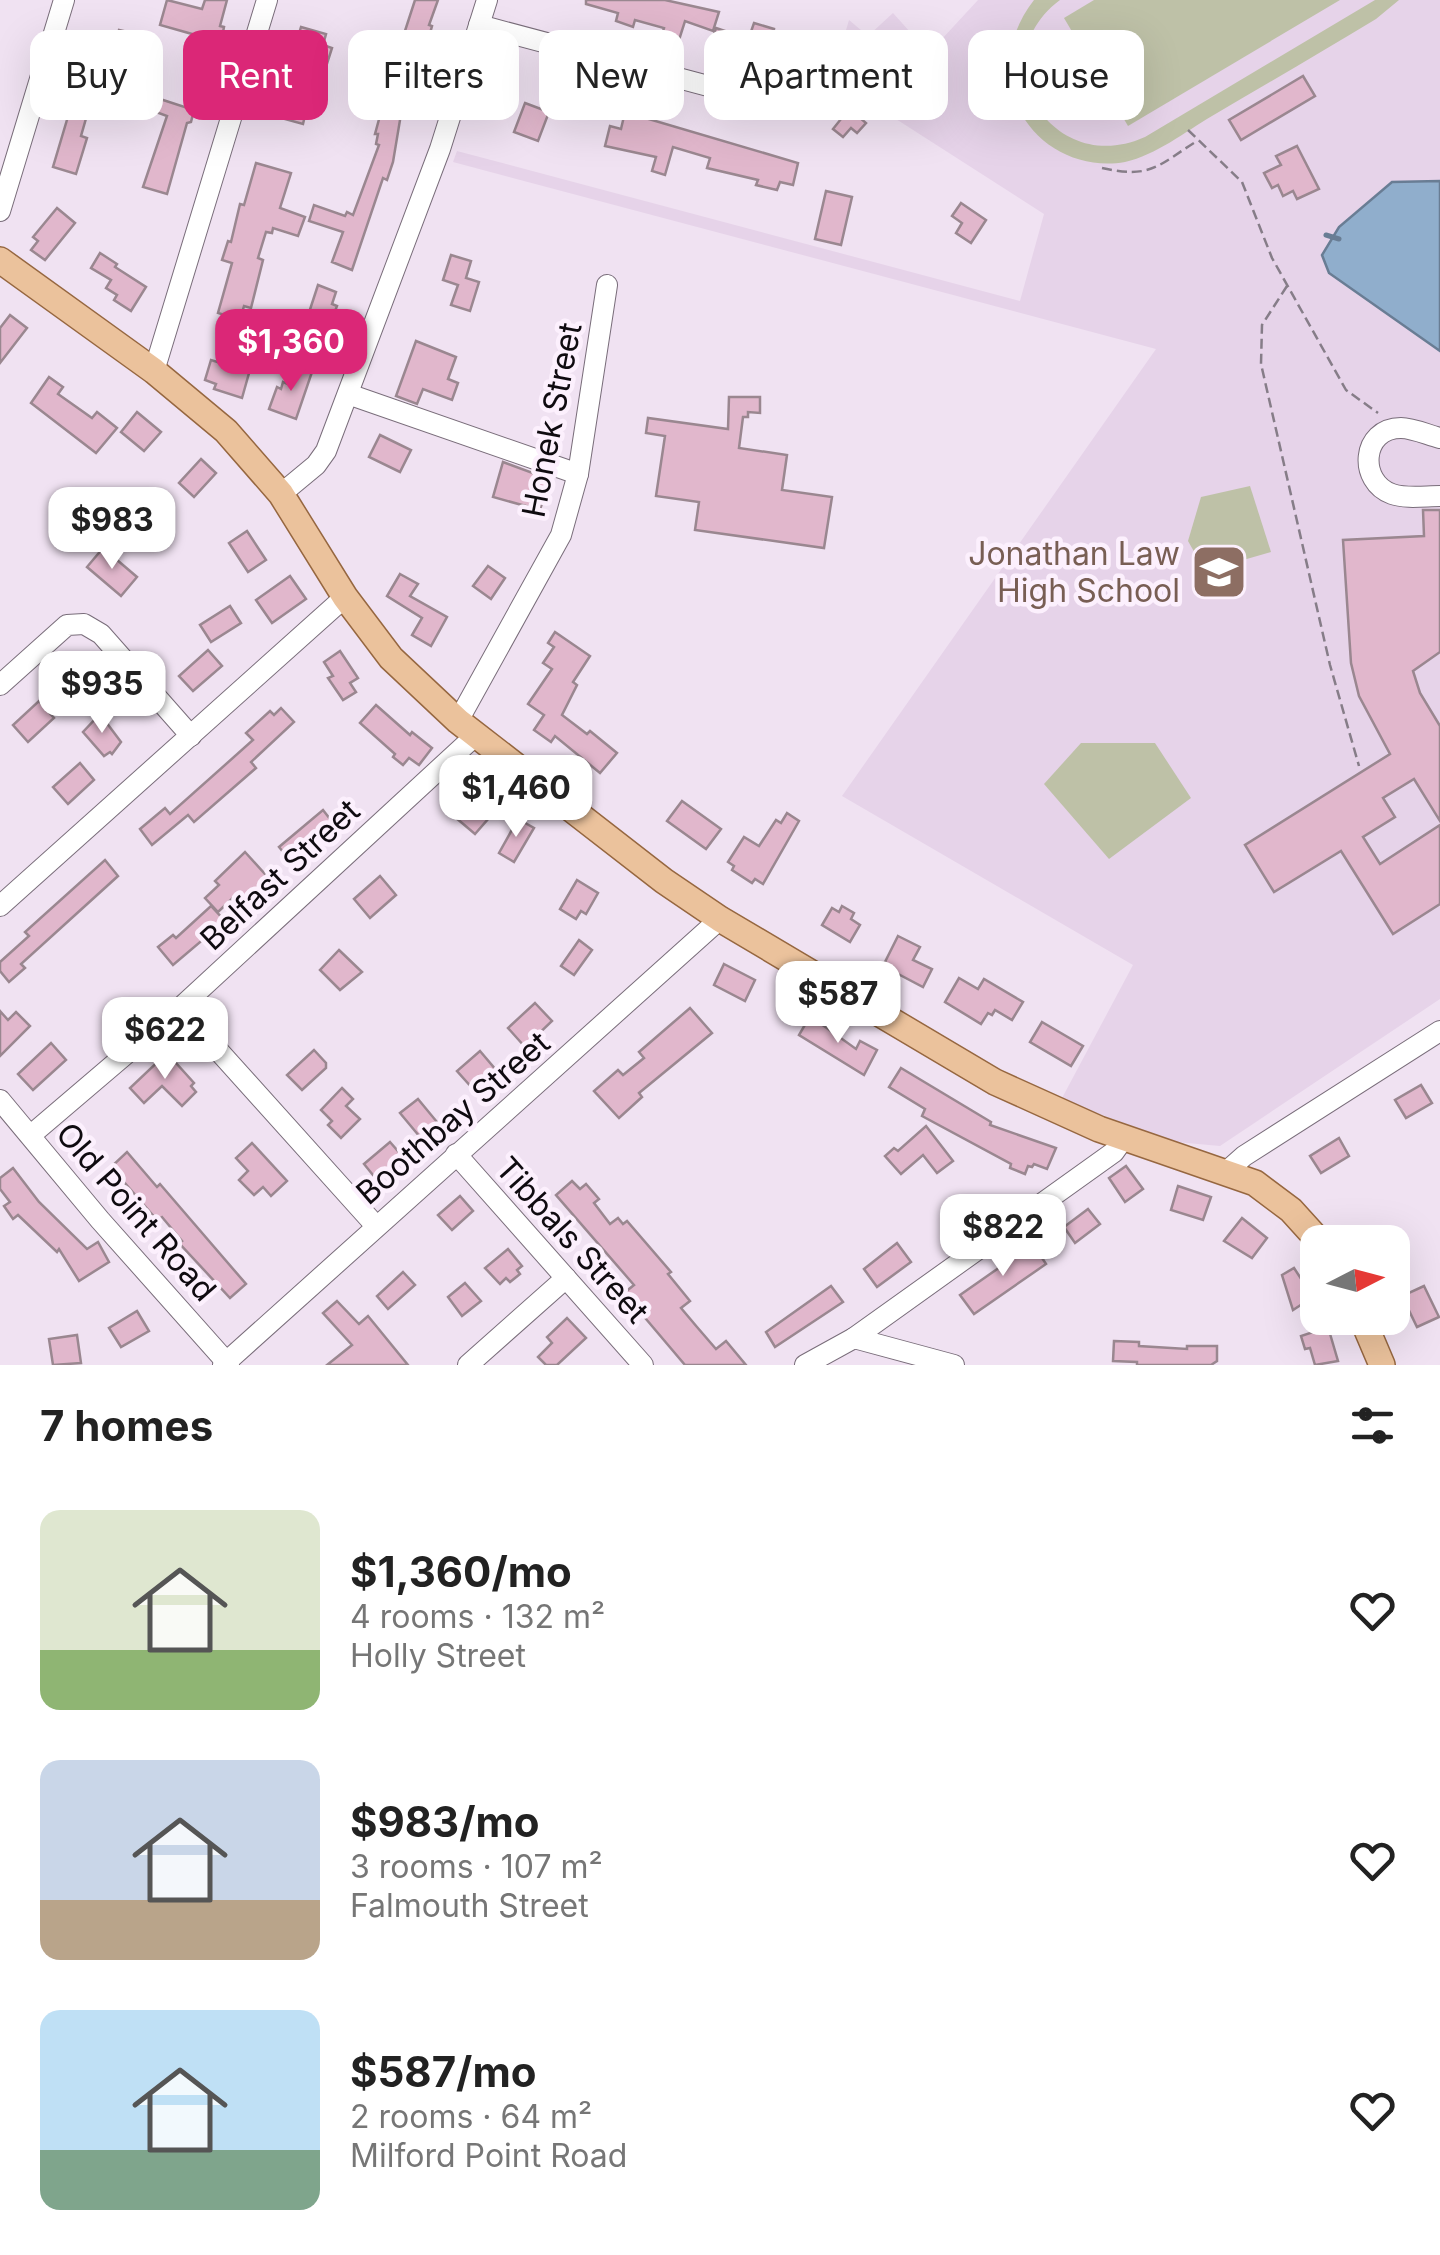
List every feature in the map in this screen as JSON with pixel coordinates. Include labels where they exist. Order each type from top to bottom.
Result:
[{"type":"main road","points":[[0,260],[154,372],[226,431],[281,494],[345,597],[391,658],[467,728],[664,881],[720,920],[996,1082],[1052,1110],[1226,1172],[1270,1193],[1306,1225]]},
{"type":"main road","points":[[1369,1335],[1382,1365]]},
{"type":"street","points":[[0,211],[64,0]]},
{"type":"street","points":[[154,372],[267,0]]},
{"type":"street","points":[[281,494],[322,458],[440,149],[486,0]]},
{"type":"street","points":[[479,25],[704,85]]},
{"type":"street","name":"Honek Street","points":[[467,728],[562,535],[578,474],[607,285]]},
{"type":"street","points":[[348,394],[578,474]]},
{"type":"street","points":[[1440,438],[1399,428],[1387,432],[1378,436],[1368,451],[1367,468],[1379,488],[1395,496],[1440,496]]},
{"type":"street","points":[[0,906],[345,597]]},
{"type":"street","points":[[0,685],[67,626],[84,624],[102,634],[192,736]]},
{"type":"street","name":"Belfast Street","points":[[31,1135],[180,1008],[467,728]]},
{"type":"street","name":"Boothbay Street","points":[[226,1364],[720,920]]},
{"type":"street","points":[[180,1008],[376,1226]]},
{"type":"street","points":[[1226,1172],[1244,1156],[1438,1036]]},
{"type":"street","name":"Old Point Road","points":[[0,1100],[226,1364]]},
{"type":"street","points":[[804,1365],[854,1338],[1115,1151],[1124,1138]]},
{"type":"street","name":"Tibbals Street","points":[[456,1154],[643,1365]]},
{"type":"street","points":[[468,1365],[566,1278]]},
{"type":"street","points":[[854,1338],[954,1365]]},
{"type":"path","points":[[1188,130],[1242,182],[1287,286],[1346,390],[1378,412],[1387,432]]},
{"type":"path","points":[[1102,168],[1132,175],[1147,172],[1198,140]]},
{"type":"path","points":[[1287,286],[1262,325],[1261,364],[1330,664],[1359,766]]},
{"type":"shaded area","name":"Jonathan Law High School","points":[[978,0],[1440,0],[1440,999],[1220,1146],[1176,1142],[1061,1100],[1133,965],[842,796],[1156,349],[453,162],[457,151],[1020,301],[1044,214],[897,120],[948,120],[948,32]]},
{"type":"shaded area","name":"Jonathan Law High School","points":[[893,13],[908,30],[875,30]]},
{"type":"shaded area","name":"Jonathan Law High School","points":[[849,20],[861,30],[846,30]]},
{"type":"green space","points":[[1034,0],[1060,0],[1035,30],[1017,30]]},
{"type":"green space","points":[[1094,0],[1340,0],[1144,116],[1144,30],[1071,30],[1064,18]]},
{"type":"green space","points":[[1375,0],[1399,0],[1376,19],[1137,159],[1109,164],[1077,159],[1048,144],[1026,121],[1049,120],[1081,142],[1111,146],[1145,137]]},
{"type":"green space","points":[[1250,486],[1271,552],[1205,571],[1188,541],[1201,497]]},
{"type":"green space","points":[[1081,743],[1155,743],[1191,798],[1109,859],[1044,784]]},
{"type":"water","points":[[1440,181],[1440,351],[1329,273],[1322,255],[1339,227],[1392,182]]},
{"type":"building","points":[[167,0],[202,9],[205,0],[227,0],[220,26],[223,30],[183,31],[160,25]]},
{"type":"building","points":[[415,0],[438,0],[431,30],[405,30]]},
{"type":"building","points":[[586,0],[665,0],[719,12],[713,30],[685,21],[682,30],[663,30],[635,20],[633,27],[616,21],[618,13],[586,4]]},
{"type":"building","points":[[754,23],[774,29],[774,30],[752,30]]},
{"type":"building","points":[[1303,76],[1315,96],[1241,140],[1229,120]]},
{"type":"building","points":[[163,100],[183,106],[183,120],[192,120],[187,123],[167,194],[143,187],[167,116],[163,115]]},
{"type":"building","points":[[525,103],[539,108],[539,120],[546,120],[538,141],[514,132]]},
{"type":"building","points":[[67,120],[86,120],[81,136],[87,138],[76,174],[53,167]]},
{"type":"building","points":[[379,120],[400,120],[393,162],[387,180],[383,178],[352,270],[332,262],[343,232],[309,221],[314,205],[353,215],[379,145],[375,134]]},
{"type":"building","points":[[623,120],[652,120],[798,163],[793,185],[780,182],[777,190],[756,185],[758,180],[707,168],[710,158],[673,147],[665,175],[652,171],[656,157],[605,146],[610,126],[621,129]]},
{"type":"building","points":[[840,120],[866,123],[857,133],[851,128],[843,137],[833,129]]},
{"type":"building","points":[[1297,146],[1319,189],[1297,199],[1293,191],[1283,196],[1278,185],[1272,188],[1264,173],[1281,165],[1276,156]]},
{"type":"building","points":[[256,163],[291,173],[280,208],[305,217],[298,236],[273,228],[272,233],[266,232],[251,308],[244,306],[240,320],[218,313],[232,263],[222,260]]},
{"type":"building","points":[[826,191],[852,197],[841,245],[815,239]]},
{"type":"building","points":[[961,203],[986,220],[971,243],[956,233],[962,223],[952,216]]},
{"type":"building","points":[[57,208],[75,223],[45,260],[31,250],[38,241],[33,237]]},
{"type":"building","points":[[100,253],[146,287],[131,311],[114,300],[117,295],[106,288],[111,280],[91,268]]},
{"type":"building","points":[[451,255],[471,261],[466,278],[479,282],[470,311],[451,305],[458,285],[443,280]]},
{"type":"building","points":[[318,285],[336,292],[332,304],[337,306],[322,345],[301,337]]},
{"type":"building","points":[[10,315],[27,328],[0,363],[0,328]]},
{"type":"building","points":[[416,341],[456,357],[448,379],[458,383],[452,400],[423,389],[417,404],[396,396]]},
{"type":"building","points":[[226,359],[251,366],[242,398],[214,389],[216,384],[205,380],[211,360],[224,364]]},
{"type":"building","points":[[294,366],[312,372],[296,419],[269,409],[277,387],[281,389],[283,382],[288,384]]},
{"type":"building","points":[[49,377],[63,387],[58,394],[92,418],[97,412],[117,428],[96,453],[31,403]]},
{"type":"building","points":[[729,397],[760,397],[760,413],[748,412],[748,417],[743,417],[739,448],[787,455],[782,490],[832,497],[824,548],[695,530],[699,502],[656,496],[665,436],[646,433],[648,418],[728,429]]},
{"type":"building","points":[[137,412],[161,432],[144,451],[121,432]]},
{"type":"building","points":[[380,435],[411,450],[400,472],[369,457]]},
{"type":"building","points":[[201,459],[216,473],[194,497],[179,483]]},
{"type":"building","points":[[503,462],[549,479],[540,510],[493,497]]},
{"type":"building","points":[[1423,510],[1440,510],[1440,652],[1413,671],[1420,693],[1440,726],[1440,821],[1414,779],[1383,798],[1395,817],[1363,837],[1380,864],[1440,825],[1440,904],[1393,934],[1341,851],[1274,892],[1245,845],[1390,754],[1359,696],[1351,663],[1343,540],[1424,536]]},
{"type":"building","points":[[247,531],[266,560],[248,572],[229,543]]},
{"type":"building","points":[[103,548],[137,577],[121,596],[87,567]]},
{"type":"building","points":[[488,566],[505,578],[491,599],[473,586]]},
{"type":"building","points":[[400,574],[418,584],[410,596],[447,617],[431,646],[412,635],[422,618],[387,596]]},
{"type":"building","points":[[290,576],[306,599],[272,623],[256,600]]},
{"type":"building","points":[[230,606],[241,623],[211,642],[200,625]]},
{"type":"building","points":[[555,632],[590,656],[573,682],[577,685],[562,715],[617,753],[600,773],[555,736],[551,742],[534,730],[544,715],[528,704],[552,669],[543,663],[554,647],[548,643]]},
{"type":"building","points":[[208,650],[222,666],[193,691],[179,676]]},
{"type":"building","points":[[340,651],[358,678],[350,683],[356,692],[343,700],[328,678],[333,676],[324,662]]},
{"type":"building","points":[[39,701],[54,718],[28,742],[13,725]]},
{"type":"building","points":[[376,705],[410,735],[412,732],[432,748],[419,765],[409,758],[403,765],[360,723]]},
{"type":"building","points":[[281,708],[294,722],[251,762],[256,768],[194,822],[188,815],[152,845],[140,829],[165,808],[170,814],[253,740],[246,733],[270,711],[274,715]]},
{"type":"building","points":[[100,714],[121,742],[112,754],[104,756],[83,732]]},
{"type":"building","points":[[80,763],[94,780],[68,804],[53,787]]},
{"type":"building","points":[[475,793],[495,811],[475,834],[455,817]]},
{"type":"building","points":[[682,801],[721,829],[706,849],[667,821]]},
{"type":"building","points":[[323,810],[337,828],[293,864],[279,847]]},
{"type":"building","points":[[787,813],[799,821],[763,884],[755,879],[752,883],[732,870],[734,866],[728,862],[744,837],[759,846],[776,820],[781,823]]},
{"type":"building","points":[[518,819],[534,828],[514,862],[499,853]]},
{"type":"building","points":[[245,852],[273,883],[250,905],[238,893],[218,912],[205,898],[219,885],[215,881]]},
{"type":"building","points":[[105,860],[118,876],[21,964],[25,968],[9,982],[0,971],[0,962],[29,936],[25,932]]},
{"type":"building","points":[[380,876],[396,895],[370,918],[354,899]]},
{"type":"building","points":[[577,880],[598,893],[586,914],[581,911],[576,919],[560,909]]},
{"type":"building","points":[[211,906],[225,921],[173,965],[158,947],[173,935],[176,938]]},
{"type":"building","points":[[842,906],[854,913],[851,919],[860,925],[850,942],[822,925],[832,908],[839,912]]},
{"type":"building","points":[[898,936],[920,947],[913,960],[932,969],[923,987],[883,966]]},
{"type":"building","points":[[579,940],[592,950],[574,975],[561,966]]},
{"type":"building","points":[[339,950],[362,972],[340,990],[320,970]]},
{"type":"building","points":[[724,964],[755,980],[745,1001],[714,985]]},
{"type":"building","points":[[959,978],[978,989],[984,979],[1023,1002],[1012,1020],[995,1010],[981,1024],[945,1002]]},
{"type":"building","points":[[535,1003],[552,1021],[525,1047],[508,1028]]},
{"type":"building","points":[[690,1008],[712,1033],[639,1093],[642,1097],[619,1118],[594,1091],[618,1070],[623,1075],[644,1058],[639,1052]]},
{"type":"building","points":[[0,1011],[8,1020],[16,1012],[30,1026],[0,1056]]},
{"type":"building","points":[[810,1016],[856,1049],[860,1041],[877,1050],[864,1075],[799,1035]]},
{"type":"building","points":[[1042,1022],[1083,1046],[1071,1066],[1030,1042]]},
{"type":"building","points":[[51,1043],[66,1060],[33,1090],[18,1074]]},
{"type":"building","points":[[314,1050],[326,1068],[302,1090],[287,1075]]},
{"type":"building","points":[[480,1051],[496,1070],[474,1090],[457,1071]]},
{"type":"building","points":[[167,1053],[194,1083],[191,1086],[196,1092],[182,1106],[162,1086],[144,1103],[130,1088]]},
{"type":"building","points":[[901,1068],[991,1122],[990,1125],[1056,1148],[1047,1169],[1034,1164],[1028,1166],[1025,1174],[1010,1168],[1011,1164],[922,1116],[925,1109],[889,1087]]},
{"type":"building","points":[[1421,1085],[1432,1103],[1406,1118],[1395,1100]]},
{"type":"building","points":[[342,1088],[353,1099],[346,1106],[360,1119],[341,1138],[328,1125],[332,1121],[321,1110]]},
{"type":"building","points":[[418,1099],[437,1122],[420,1137],[400,1113]]},
{"type":"building","points":[[926,1126],[953,1161],[937,1173],[923,1155],[901,1174],[885,1156],[894,1148],[898,1151]]},
{"type":"building","points":[[1339,1138],[1349,1156],[1321,1173],[1310,1156]]},
{"type":"building","points":[[390,1142],[403,1157],[377,1180],[364,1164]]},
{"type":"building","points":[[252,1143],[287,1181],[271,1196],[263,1187],[254,1195],[239,1180],[248,1171],[236,1158]]},
{"type":"building","points":[[127,1152],[157,1187],[160,1184],[246,1284],[230,1298],[179,1243],[182,1241],[162,1217],[157,1220],[111,1167]]},
{"type":"building","points":[[1126,1166],[1143,1189],[1125,1202],[1109,1178]]},
{"type":"building","points":[[13,1168],[39,1202],[87,1249],[98,1242],[109,1262],[79,1281],[59,1249],[57,1252],[18,1215],[13,1219],[4,1206],[10,1202],[0,1189],[0,1178]]},
{"type":"building","points":[[572,1181],[580,1189],[586,1184],[599,1199],[594,1203],[610,1224],[618,1218],[623,1224],[627,1221],[671,1272],[668,1274],[690,1301],[681,1308],[716,1349],[726,1341],[746,1365],[685,1365],[624,1293],[634,1285],[556,1195]]},
{"type":"building","points":[[1178,1186],[1211,1197],[1203,1220],[1171,1210]]},
{"type":"building","points":[[460,1196],[473,1211],[452,1230],[438,1215]]},
{"type":"building","points":[[1088,1209],[1100,1224],[1075,1243],[1064,1227]]},
{"type":"building","points":[[1242,1218],[1267,1238],[1252,1258],[1224,1241]]},
{"type":"building","points":[[897,1243],[911,1262],[877,1287],[864,1269]]},
{"type":"building","points":[[1033,1244],[1046,1264],[974,1314],[960,1295]]},
{"type":"building","points":[[508,1249],[522,1266],[517,1270],[520,1274],[500,1284],[485,1268]]},
{"type":"building","points":[[1294,1268],[1300,1277],[1300,1305],[1293,1310],[1282,1275]]},
{"type":"building","points":[[403,1272],[415,1285],[388,1309],[377,1296]]},
{"type":"building","points":[[465,1283],[481,1301],[462,1316],[448,1297]]},
{"type":"building","points":[[831,1286],[843,1302],[775,1347],[766,1332]]},
{"type":"building","points":[[1424,1286],[1439,1317],[1417,1327],[1410,1313],[1410,1292]]},
{"type":"building","points":[[337,1301],[359,1324],[368,1316],[408,1365],[327,1365],[352,1345],[323,1313]]},
{"type":"building","points":[[137,1311],[149,1331],[121,1347],[109,1328]]},
{"type":"building","points":[[567,1318],[586,1338],[557,1365],[546,1365],[538,1357],[552,1343],[547,1337]]},
{"type":"building","points":[[77,1335],[81,1363],[53,1365],[49,1339]]},
{"type":"building","points":[[1330,1335],[1338,1361],[1315,1365],[1301,1336]]},
{"type":"building","points":[[1114,1341],[1187,1349],[1217,1346],[1217,1361],[1211,1365],[1137,1365],[1113,1361]]},
{"type":"waterway","points":[[1326,235],[1339,239]]},
{"type":"place","name":"Jonathan Law High School","points":[[1219,572]]}]
